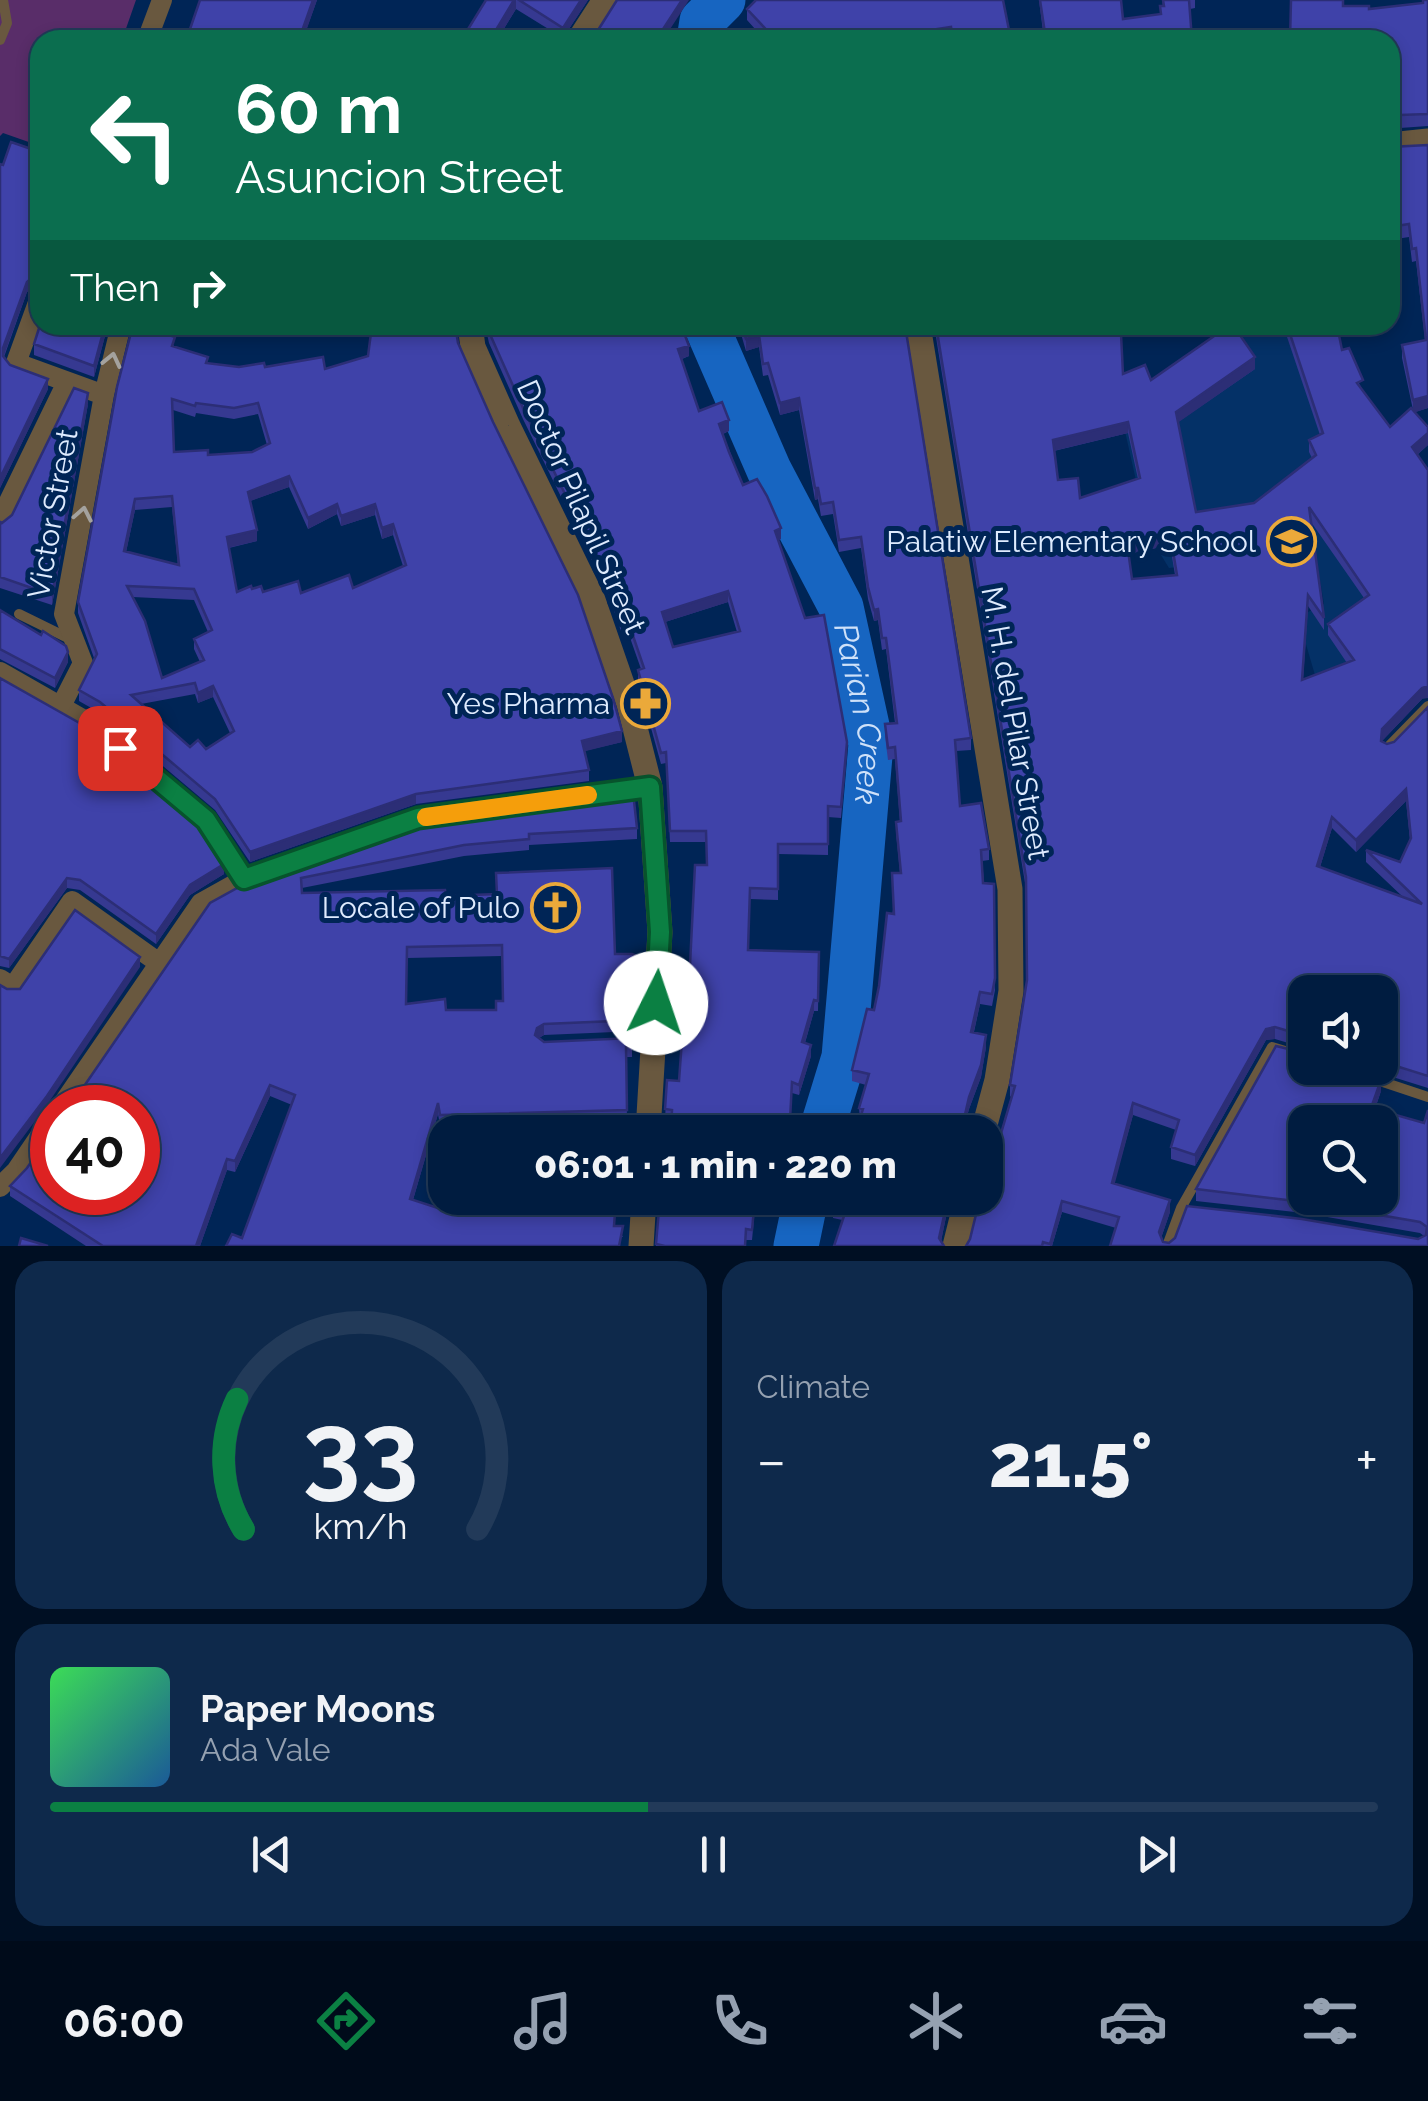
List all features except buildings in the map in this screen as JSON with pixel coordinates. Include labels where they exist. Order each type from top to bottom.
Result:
[{"type":"street","points":[[150,30],[162,0]]},
{"type":"street","points":[[586,30],[606,0]]},
{"type":"street","points":[[1400,144],[1428,141]]},
{"type":"street","points":[[30,322],[15,360],[20,365],[104,395]]},
{"type":"street","name":"Victor Street","points":[[61,706],[83,663],[64,614],[119,335]]},
{"type":"street","name":"Doctor Pilapil Street","points":[[471,335],[508,426],[593,600],[630,704],[650,787],[660,932],[648,1040],[648,1115]]},
{"type":"street","name":"M. H. del Pilar Street","points":[[920,335],[1010,888],[1011,991],[987,1115]]},
{"type":"street","points":[[0,520],[67,382]]},
{"type":"street","points":[[0,672],[91,724],[206,820],[244,879]]},
{"type":"street","points":[[76,1085],[200,903],[244,879],[418,818],[650,787]]},
{"type":"street","points":[[0,979],[14,987],[72,901],[159,964]]},
{"type":"street","points":[[0,1187],[30,1150]]},
{"type":"street","points":[[641,1246],[643,1215]]},
{"type":"street","points":[[954,1246],[962,1215]]},
{"type":"lane","points":[[0,40],[7,12],[2,0]]},
{"type":"lane","points":[[19,614],[76,642]]},
{"type":"lane","points":[[1388,747],[1428,706]]},
{"type":"lane","points":[[1166,1246],[1181,1208],[1272,1047],[1288,1052]]},
{"type":"lane","points":[[1393,1085],[1428,1096]]},
{"type":"lane","points":[[1181,1208],[1198,1210]]},
{"type":"shaded area","points":[[0,0],[136,0],[126,30],[30,30],[30,142],[3,133],[0,136]]},
{"type":"shaded area","name":"Palatiw Elementary School","points":[[1229,335],[1297,335],[1428,479],[1329,723],[1298,617],[1324,604],[1315,551],[1169,568],[1148,534],[1120,409]]},
{"type":"waterway","name":"Parian Creek","points":[[701,30],[702,21],[723,0]]},
{"type":"waterway","name":"Parian Creek","points":[[710,335],[769,470],[841,607],[871,744],[844,1057],[826,1115]]},
{"type":"waterway","name":"Parian Creek","points":[[796,1246],[802,1215]]},
{"type":"slow traffic","points":[[426,817],[588,795]]},
{"type":"place","name":"Palatiw Elementary School","points":[[1291,542]]},
{"type":"place","name":"Yes Pharma","points":[[645,704]]},
{"type":"place","name":"Locale of Pulo","points":[[555,908]]},
{"type":"route","points":[[120,748],[206,820],[244,879],[418,818],[650,787],[660,932],[656,1003]]}]
